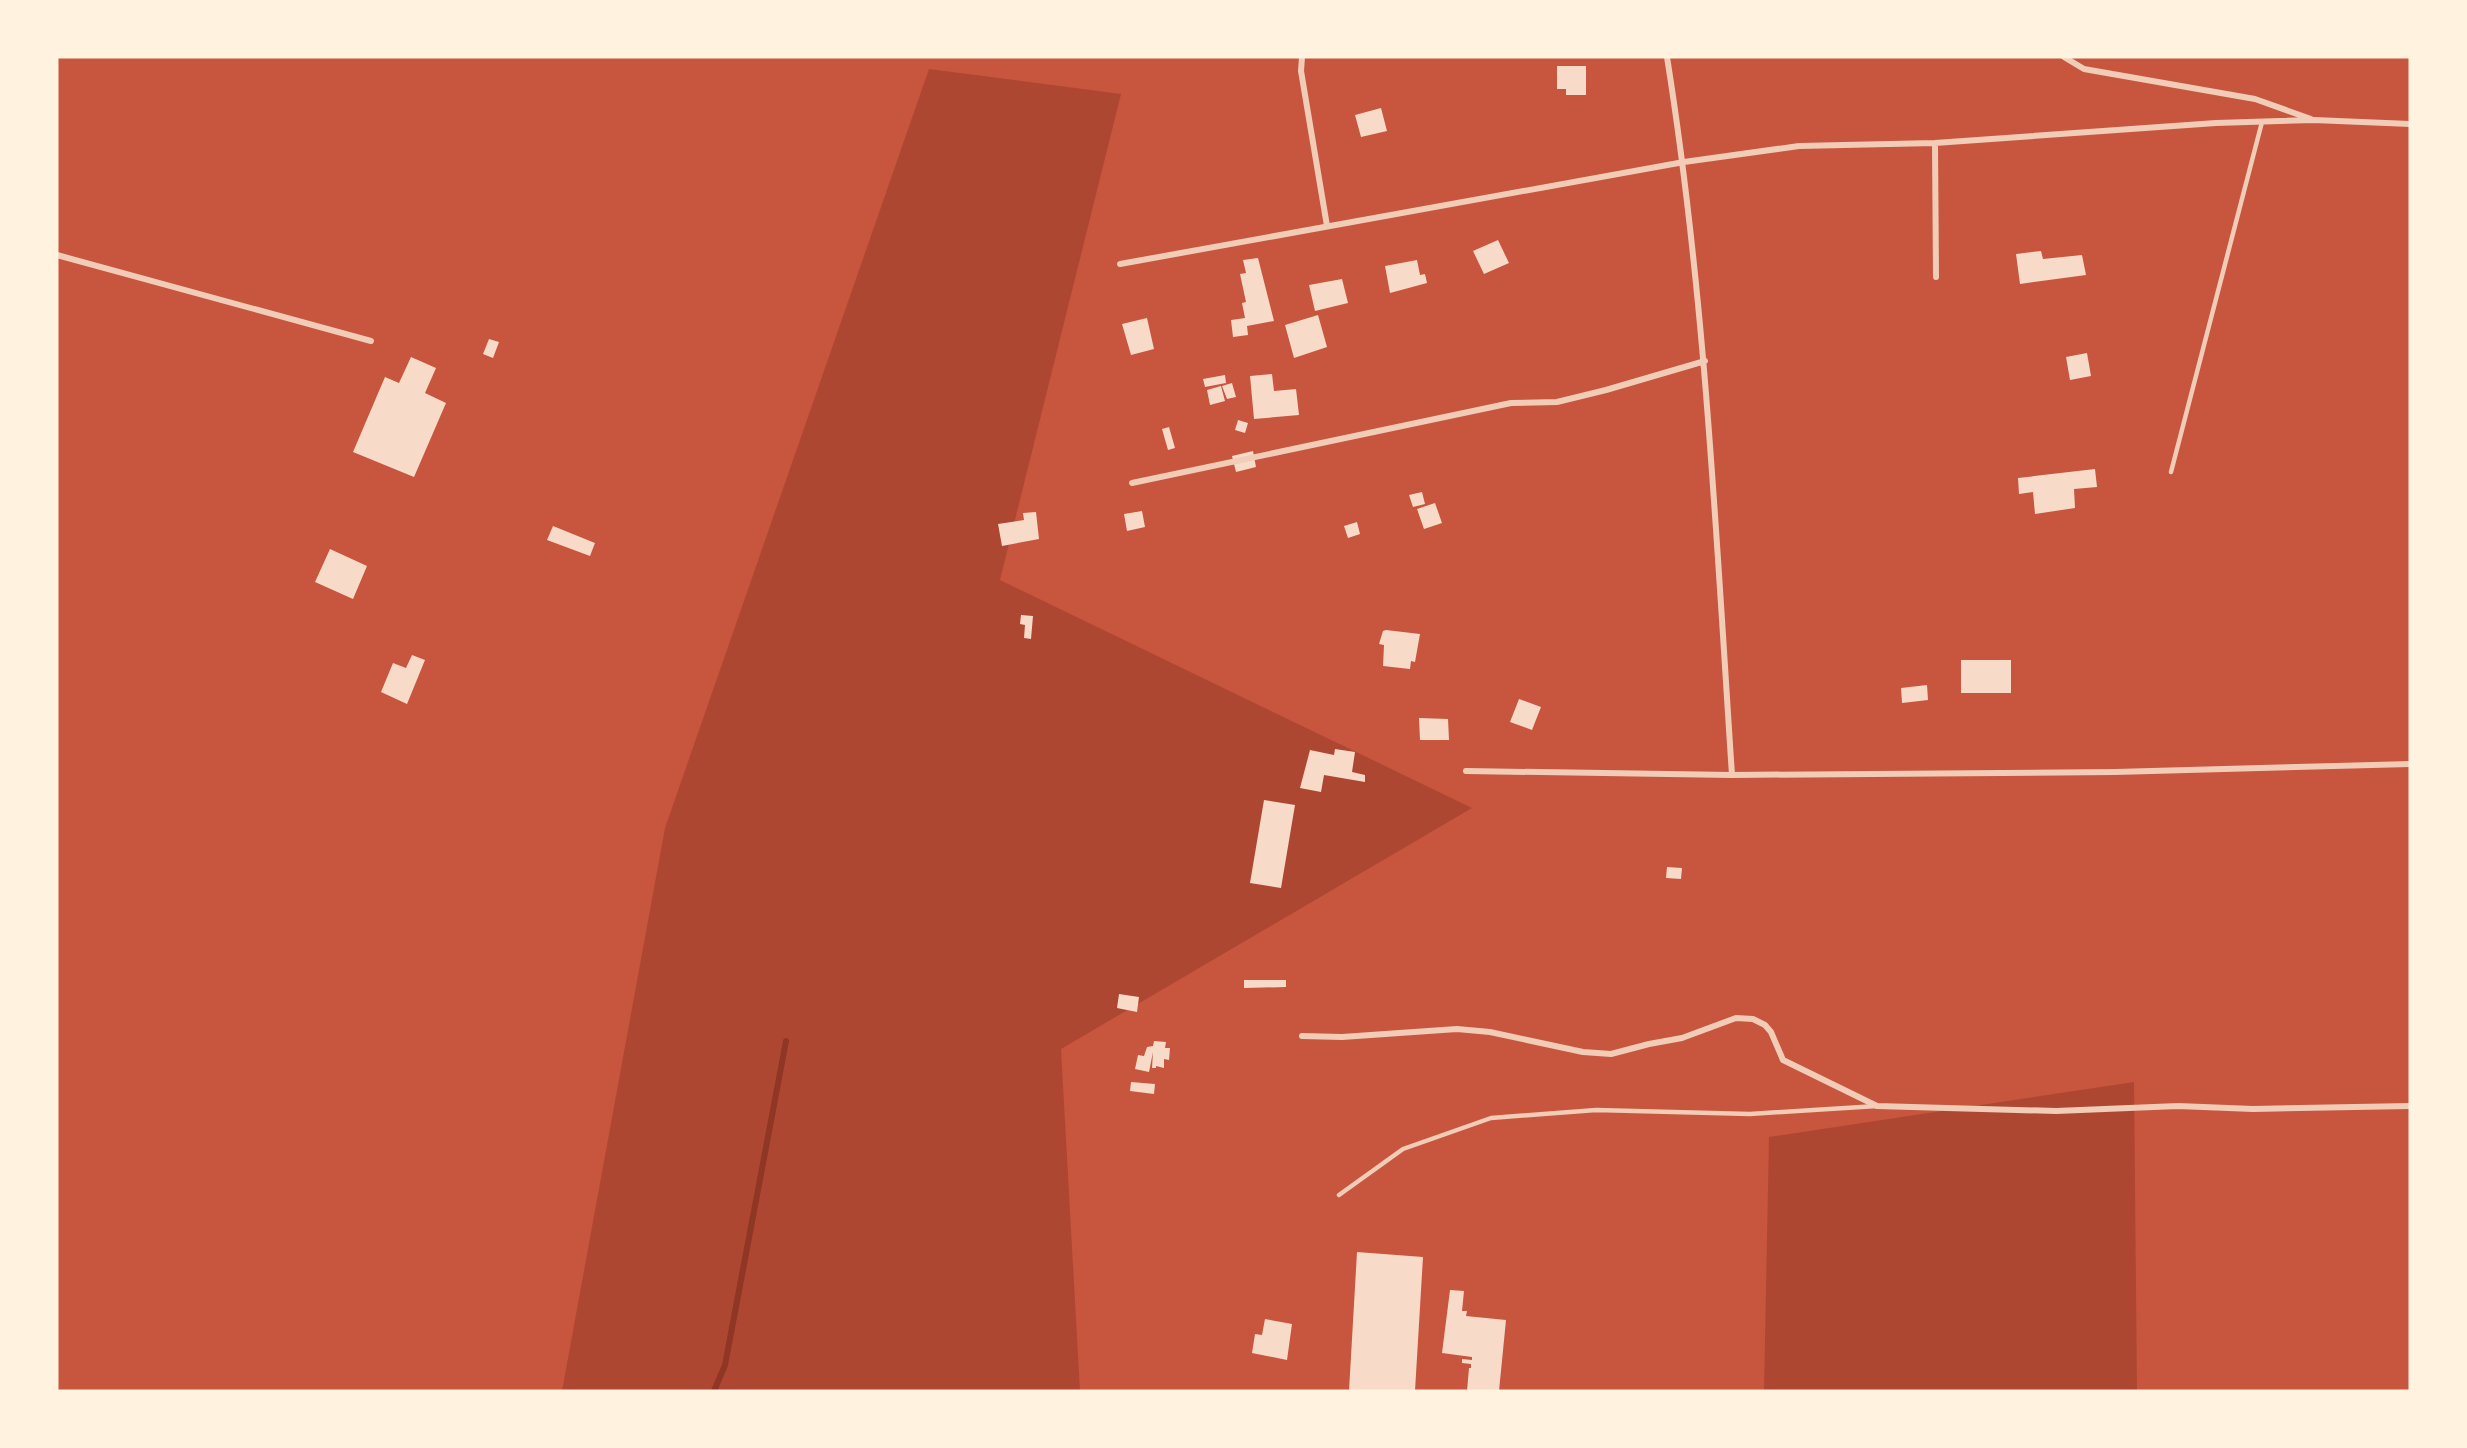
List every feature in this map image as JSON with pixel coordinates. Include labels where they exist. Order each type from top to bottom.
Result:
[{"type":"street","points":[[1302,57],[1301,71],[1327,226]]},
{"type":"street","points":[[1667,57],[1684,162],[1705,361],[1732,775]]},
{"type":"street","points":[[2064,57],[2084,69],[2255,99],[2314,120]]},
{"type":"street","points":[[1120,264],[1684,162],[1799,146],[1935,143],[2314,120],[2410,124]]},
{"type":"street","points":[[1935,143],[1936,277]]},
{"type":"street","points":[[57,255],[371,341]]},
{"type":"street","points":[[1132,483],[1511,403],[1557,402],[1705,361]]},
{"type":"street","points":[[1466,771],[1732,775],[2115,772],[2410,765]]},
{"type":"street","points":[[1302,1036],[1342,1037],[1456,1029],[1490,1032],[1582,1052],[1611,1054],[1682,1038],[1736,1018],[1753,1019],[1765,1025],[1771,1032],[1783,1060],[1877,1107],[2056,1111],[2178,1106],[2253,1109],[2410,1106]]},
{"type":"lane","points":[[2170,472],[2262,122]]},
{"type":"lane","points":[[1339,1195],[1403,1149],[1491,1118],[1596,1110],[1750,1114],[1877,1107]]},
{"type":"shaded area","points":[[929,69],[1121,94],[1000,580],[1472,808],[1061,1049],[1080,1391],[562,1391],[665,828]]},
{"type":"shaded area","points":[[2134,1082],[2137,1391],[1764,1391],[1769,1137]]},
{"type":"building","points":[[1557,66],[1586,66],[1586,95],[1566,95],[1566,89],[1557,89]]},
{"type":"building","points":[[1381,108],[1387,131],[1361,137],[1355,115]]},
{"type":"building","points":[[1498,240],[1509,263],[1484,274],[1473,251]]},
{"type":"building","points":[[2041,251],[2043,259],[2082,255],[2086,275],[2020,284],[2016,254]]},
{"type":"building","points":[[1258,258],[1274,321],[1247,326],[1248,335],[1233,337],[1231,320],[1245,318],[1242,303],[1246,302],[1240,274],[1246,273],[1243,260]]},
{"type":"building","points":[[1417,260],[1420,275],[1425,274],[1427,283],[1390,293],[1385,266]]},
{"type":"building","points":[[1342,279],[1348,303],[1315,311],[1309,285]]},
{"type":"building","points":[[1318,315],[1327,347],[1294,358],[1285,325]]},
{"type":"building","points":[[1147,318],[1154,349],[1131,355],[1122,324]]},
{"type":"building","points":[[489,339],[499,342],[493,358],[483,354]]},
{"type":"building","points":[[2087,353],[2091,376],[2070,380],[2066,357]]},
{"type":"building","points":[[411,357],[436,368],[425,393],[446,403],[414,477],[353,452],[385,377],[399,383]]},
{"type":"building","points":[[1272,374],[1274,391],[1296,389],[1299,415],[1254,419],[1250,376]]},
{"type":"building","points":[[1225,375],[1226,383],[1205,387],[1203,379]]},
{"type":"building","points":[[1232,383],[1236,397],[1227,399],[1222,386]]},
{"type":"building","points":[[1221,386],[1225,401],[1210,405],[1207,390]]},
{"type":"building","points":[[1238,420],[1248,423],[1245,433],[1235,430]]},
{"type":"building","points":[[1169,427],[1175,448],[1168,450],[1162,429]]},
{"type":"building","points":[[1253,451],[1256,467],[1236,472],[1232,456]]},
{"type":"building","points":[[2095,469],[2097,487],[2074,489],[2075,508],[2035,514],[2033,492],[2019,494],[2018,478]]},
{"type":"building","points":[[1422,492],[1425,504],[1413,507],[1409,495]]},
{"type":"building","points":[[1435,503],[1442,523],[1424,529],[1417,509]]},
{"type":"building","points":[[1142,511],[1145,527],[1127,531],[1124,514]]},
{"type":"building","points":[[1036,512],[1039,539],[1002,546],[998,524],[1024,520],[1023,513]]},
{"type":"building","points":[[1357,522],[1360,534],[1348,538],[1344,526]]},
{"type":"building","points":[[553,526],[595,543],[590,556],[547,540]]},
{"type":"building","points":[[330,549],[367,566],[353,599],[315,582]]},
{"type":"building","points":[[1021,615],[1033,616],[1031,639],[1024,638],[1025,625],[1020,624]]},
{"type":"building","points":[[1383,631],[1420,634],[1415,662],[1411,661],[1410,669],[1383,666],[1384,645],[1379,644]]},
{"type":"building","points":[[412,655],[425,660],[407,704],[381,692],[393,663],[406,668]]},
{"type":"building","points":[[1961,660],[2011,660],[2011,693],[1961,693]]},
{"type":"building","points":[[1927,685],[1928,700],[1902,703],[1901,688]]},
{"type":"building","points":[[1519,699],[1541,707],[1532,730],[1510,722]]},
{"type":"building","points":[[1419,718],[1448,719],[1449,740],[1420,740]]},
{"type":"building","points":[[1335,749],[1355,752],[1352,772],[1365,775],[1365,782],[1324,775],[1321,792],[1300,788],[1310,750],[1334,755]]},
{"type":"building","points":[[1264,800],[1295,805],[1281,888],[1250,883]]},
{"type":"building","points":[[1667,867],[1682,868],[1681,879],[1666,878]]},
{"type":"building","points":[[1244,980],[1286,980],[1286,987],[1244,988]]},
{"type":"building","points":[[1119,994],[1139,997],[1137,1012],[1117,1008]]},
{"type":"building","points":[[1154,1041],[1166,1042],[1165,1048],[1170,1048],[1169,1060],[1164,1059],[1164,1068],[1156,1066],[1152,1068],[1153,1052],[1149,1072],[1135,1069],[1138,1055],[1144,1056],[1147,1047],[1153,1046]]},
{"type":"building","points":[[1131,1082],[1155,1084],[1154,1094],[1130,1091]]},
{"type":"building","points":[[1357,1252],[1423,1257],[1415,1391],[1349,1391]]},
{"type":"building","points":[[1450,1290],[1464,1291],[1462,1311],[1467,1311],[1466,1316],[1506,1320],[1499,1391],[1467,1391],[1471,1364],[1462,1363],[1462,1359],[1472,1360],[1472,1357],[1442,1353]]},
{"type":"building","points":[[1265,1319],[1292,1324],[1287,1360],[1252,1353],[1255,1334],[1262,1335]]},
{"type":"waterway","points":[[714,1391],[725,1365],[786,1041]]}]
